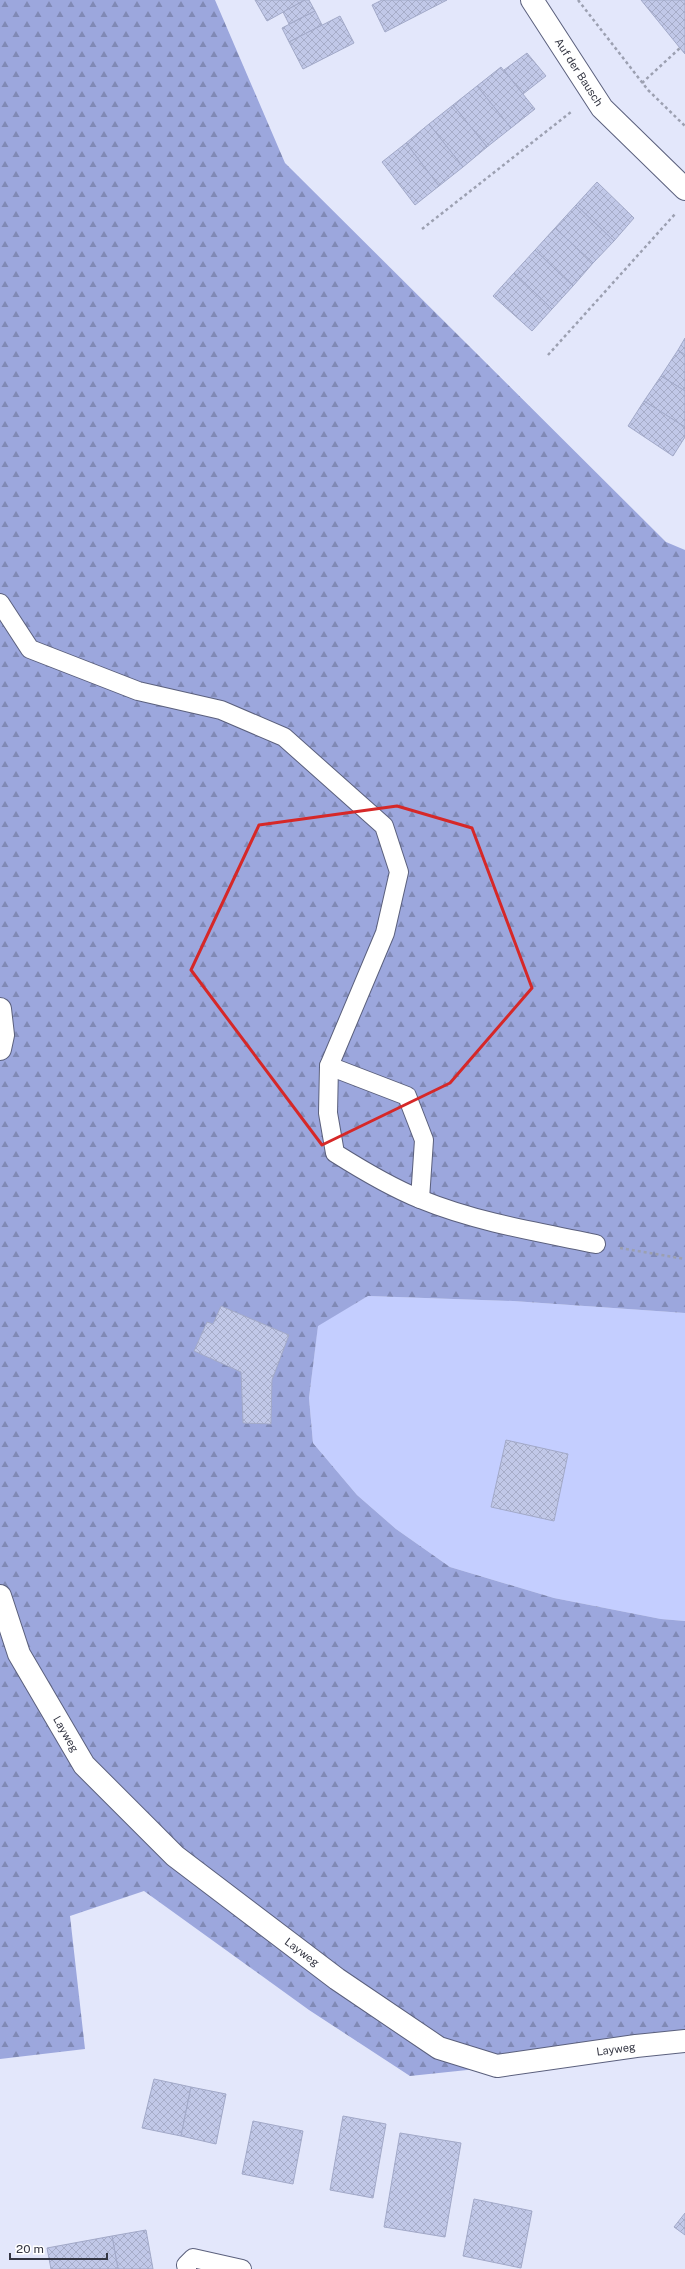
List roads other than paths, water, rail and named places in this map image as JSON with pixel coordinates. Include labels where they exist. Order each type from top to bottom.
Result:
[{"type":"street","name":"Auf der Bausch","points":[[532,0],[602,108],[682,199]]},
{"type":"street","points":[[0,1009],[3,1035],[0,1049]]},
{"type":"street","name":"Layweg","points":[[0,1596],[19,1654],[84,1765],[175,1856],[337,1979],[439,2048],[497,2066],[636,2046],[685,2041]]},
{"type":"lane","points":[[0,603],[30,649],[138,691],[221,710],[284,737],[384,826],[399,872],[384,933],[329,1066],[328,1113],[334,1153],[379,1180],[420,1200],[490,1222],[596,1244]]},
{"type":"lane","points":[[329,1066],[407,1096],[424,1140],[420,1200]]},
{"type":"lane","points":[[187,2269],[186,2265],[193,2258],[242,2269]]}]
